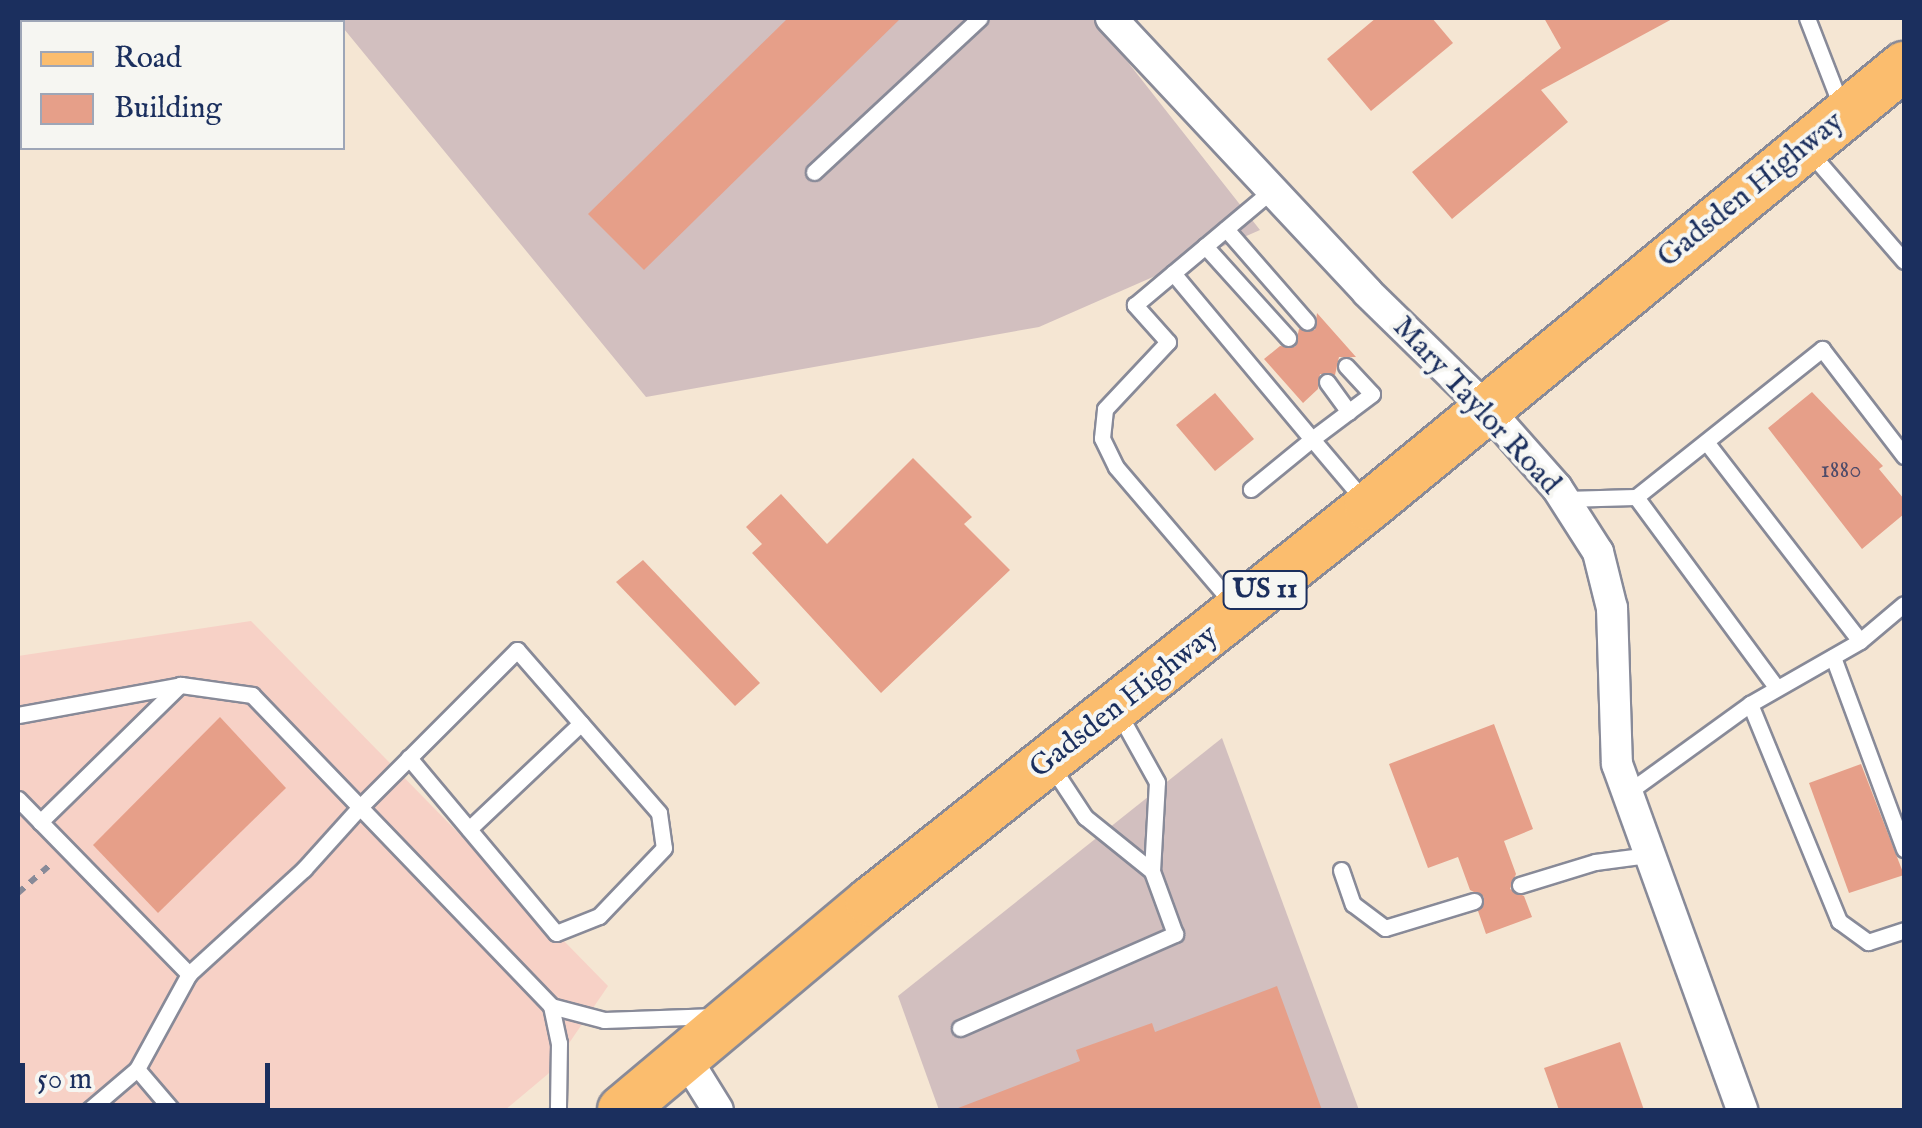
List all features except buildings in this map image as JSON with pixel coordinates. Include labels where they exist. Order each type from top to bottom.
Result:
[{"type":"main road","name":"Gadsden Highway","points":[[622,1110],[1488,410],[1904,66]]},
{"type":"street","name":"Mary Taylor Road","points":[[1111,18],[1272,190],[1488,410],[1564,500],[1598,552],[1612,608],[1616,764],[1742,1110]]},
{"type":"street","points":[[685,1057],[718,1110]]},
{"type":"lane","points":[[814,172],[980,18]]},
{"type":"lane","points":[[1807,18],[1845,114]]},
{"type":"lane","points":[[1805,146],[1904,261]]},
{"type":"lane","points":[[1239,611],[1116,467],[1102,438],[1105,410],[1168,342],[1135,306],[1272,190]]},
{"type":"lane","points":[[1226,229],[1308,322]]},
{"type":"lane","points":[[1205,246],[1288,338]]},
{"type":"lane","points":[[1173,273],[1369,506]]},
{"type":"lane","points":[[1564,500],[1636,497],[1822,349],[1904,456]]},
{"type":"lane","points":[[1251,490],[1372,394],[1346,366]]},
{"type":"lane","points":[[1326,382],[1349,412]]},
{"type":"lane","points":[[1707,443],[1860,641]]},
{"type":"lane","points":[[1636,497],[1777,688]]},
{"type":"lane","points":[[1627,793],[1750,704],[1860,641],[1904,604]]},
{"type":"lane","points":[[89,1110],[137,1070],[190,974],[517,650],[660,813],[664,848],[600,916],[556,933],[409,758]]},
{"type":"lane","points":[[1833,656],[1904,849]]},
{"type":"lane","points":[[40,822],[180,685]]},
{"type":"lane","points":[[18,716],[180,685],[252,695],[358,810],[551,1006],[604,1020],[737,1015]]},
{"type":"lane","points":[[1750,704],[1839,921],[1868,942],[1904,930]]},
{"type":"lane","points":[[960,1028],[1176,934],[1152,870],[1157,782],[1116,708]]},
{"type":"lane","points":[[469,829],[581,723]]},
{"type":"lane","points":[[1048,762],[1085,817],[1152,870]]},
{"type":"lane","points":[[18,799],[190,974]]},
{"type":"lane","points":[[1520,885],[1595,862],[1648,855]]},
{"type":"lane","points":[[1342,870],[1353,904],[1385,928],[1474,900]]},
{"type":"lane","points":[[551,1006],[559,1043],[558,1110]]},
{"type":"lane","points":[[137,1070],[172,1110]]},
{"type":"path","points":[[18,893],[27,885]]},
{"type":"shaded area","points":[[1141,18],[1112,42],[1260,230],[1039,327],[646,397],[345,30],[345,20],[337,20]]},
{"type":"shaded area","points":[[251,621],[608,986],[548,1074],[505,1110],[18,1110],[18,656]]},
{"type":"shaded area","points":[[1222,738],[1359,1110],[939,1110],[898,996]]}]
